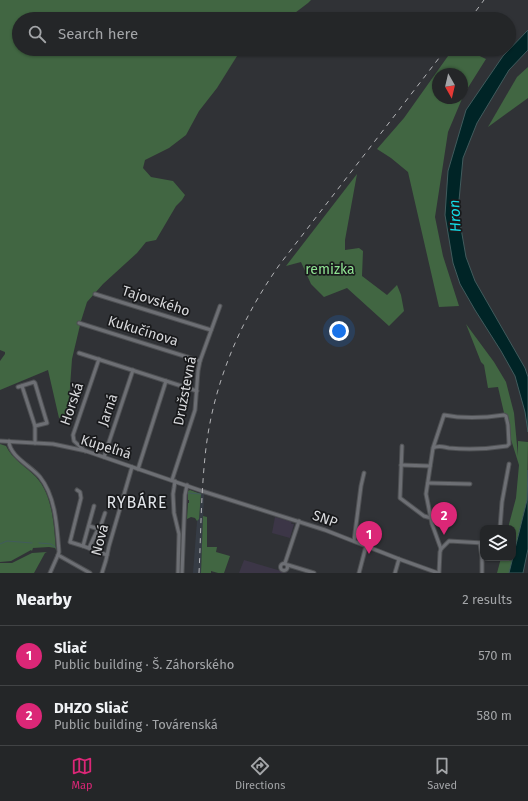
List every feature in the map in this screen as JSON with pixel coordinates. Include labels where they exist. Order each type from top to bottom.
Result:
[{"type":"street","name":"Tajovského","points":[[95,294],[211,330]]},
{"type":"street","name":"Družstevná","points":[[178,573],[179,534],[174,513],[174,481],[196,405],[200,361],[220,306]]},
{"type":"street","name":"Kukučínova","points":[[79,323],[200,361]]},
{"type":"street","points":[[79,353],[197,391]]},
{"type":"street","name":"Horská","points":[[86,451],[74,441],[73,435],[99,359]]},
{"type":"street","name":"Jarná","points":[[104,457],[133,370]]},
{"type":"street","points":[[138,469],[166,381]]},
{"type":"street","points":[[35,426],[46,423],[34,382],[20,386],[35,426],[35,443]]},
{"type":"street","points":[[433,448],[438,446],[488,450],[507,446],[509,444],[506,416],[504,415],[487,418],[458,418],[444,416],[433,448],[426,497],[441,549],[438,573]]},
{"type":"street","name":"Kúpeľná","points":[[0,441],[59,445],[86,451],[202,491]]},
{"type":"street","points":[[9,441],[9,447],[11,450],[44,482],[54,511],[59,552],[50,573]]},
{"type":"street","points":[[402,446],[401,499],[424,516],[431,518]]},
{"type":"street","points":[[500,525],[502,502],[509,464]]},
{"type":"street","points":[[401,465],[430,466]]},
{"type":"street","name":"Nová","points":[[102,573],[132,467]]},
{"type":"street","points":[[354,541],[364,473]]},
{"type":"street","points":[[428,483],[470,484]]},
{"type":"street","points":[[182,573],[184,501],[187,485]]},
{"type":"street","points":[[77,490],[80,492],[81,501],[70,542],[107,554]]},
{"type":"street","name":"SNP","points":[[202,491],[326,530],[438,573]]},
{"type":"street","points":[[83,546],[94,506]]},
{"type":"street","points":[[89,548],[101,525],[105,513]]},
{"type":"street","points":[[299,521],[287,565],[288,569],[285,571],[281,568],[283,564],[287,565],[314,573]]},
{"type":"street","points":[[89,526],[99,528]]},
{"type":"street","points":[[441,549],[451,540],[480,543]]},
{"type":"street","points":[[359,573],[366,546]]},
{"type":"street","points":[[58,555],[90,573]]},
{"type":"street","points":[[395,573],[399,559]]},
{"type":"street","points":[[482,561],[482,573]]},
{"type":"shaded area","points":[[201,494],[204,494],[201,573],[193,573],[197,521],[199,518]]},
{"type":"shaded area","points":[[275,517],[294,524],[290,538],[272,533]]},
{"type":"shaded area","points":[[244,560],[288,573],[239,573]]},
{"type":"green space","points":[[0,0],[311,0],[296,12],[12,12],[12,56],[237,56],[217,88],[199,111],[186,135],[169,148],[145,160],[143,168],[151,177],[173,181],[185,195],[176,206],[156,240],[146,242],[137,253],[103,284],[87,302],[72,359],[68,415],[59,418],[48,370],[0,390],[0,361],[5,352],[0,350]]},
{"type":"green space","points":[[448,56],[480,56],[486,59],[468,88],[468,68],[440,68]]},
{"type":"green space","points":[[528,67],[528,98],[488,127],[517,77]]},
{"type":"green space","points":[[432,79],[432,104],[460,104],[448,132],[435,217],[443,256],[459,306],[439,307],[408,172],[377,149],[404,118]]},
{"type":"green space","name":"remizka","points":[[357,174],[345,240],[345,250],[359,248],[363,251],[362,276],[387,295],[397,285],[401,295],[404,311],[389,326],[347,288],[324,297],[311,284],[301,262],[286,266]]},
{"type":"green space","points":[[466,324],[494,362],[506,382],[514,413],[518,456],[518,441],[528,442],[527,500],[516,545],[516,525],[509,525],[516,498],[519,465],[508,430],[498,387],[488,388],[484,365],[481,362]]},
{"type":"green space","points":[[0,444],[6,446],[15,459],[42,484],[52,512],[56,550],[55,548],[49,547],[33,548],[32,551],[31,550],[11,561],[0,562]]},
{"type":"green space","points":[[190,490],[201,494],[199,519],[197,521],[195,518],[191,517],[187,519],[189,503],[188,491]]},
{"type":"green space","points":[[203,516],[207,517],[207,547],[217,547],[216,552],[230,556],[224,573],[211,571],[211,573],[201,573]]},
{"type":"green space","points":[[47,552],[34,573],[0,573],[0,563],[12,563],[32,553]]},
{"type":"green space","points":[[500,561],[512,561],[509,573],[497,573]]},
{"type":"water","name":"Hron","points":[[528,30],[528,50],[509,70],[477,123],[463,158],[458,211],[466,257],[475,281],[525,368],[528,377],[528,432],[525,412],[515,376],[460,284],[453,263],[445,215],[448,171],[466,110],[503,56],[516,56],[516,42]]},
{"type":"water","points":[[528,470],[528,549],[523,573],[509,573],[512,561],[516,561],[516,545],[527,500]]},
{"type":"waterway","points":[[188,493],[201,494]]},
{"type":"waterway","points":[[0,544],[7,541],[32,543]]},
{"type":"waterway","points":[[39,543],[51,544],[55,547]]},
{"type":"railway","points":[[475,12],[484,0]]},
{"type":"railway","points":[[199,573],[201,511],[206,448],[215,399],[231,352],[253,307],[280,264],[441,56]]},
{"type":"place","name":"DHZO Sliač","points":[[444,535]]},
{"type":"place","name":"Sliač","points":[[369,554]]},
{"type":"district","name":"RYBÁRE","points":[[137,502]]}]
